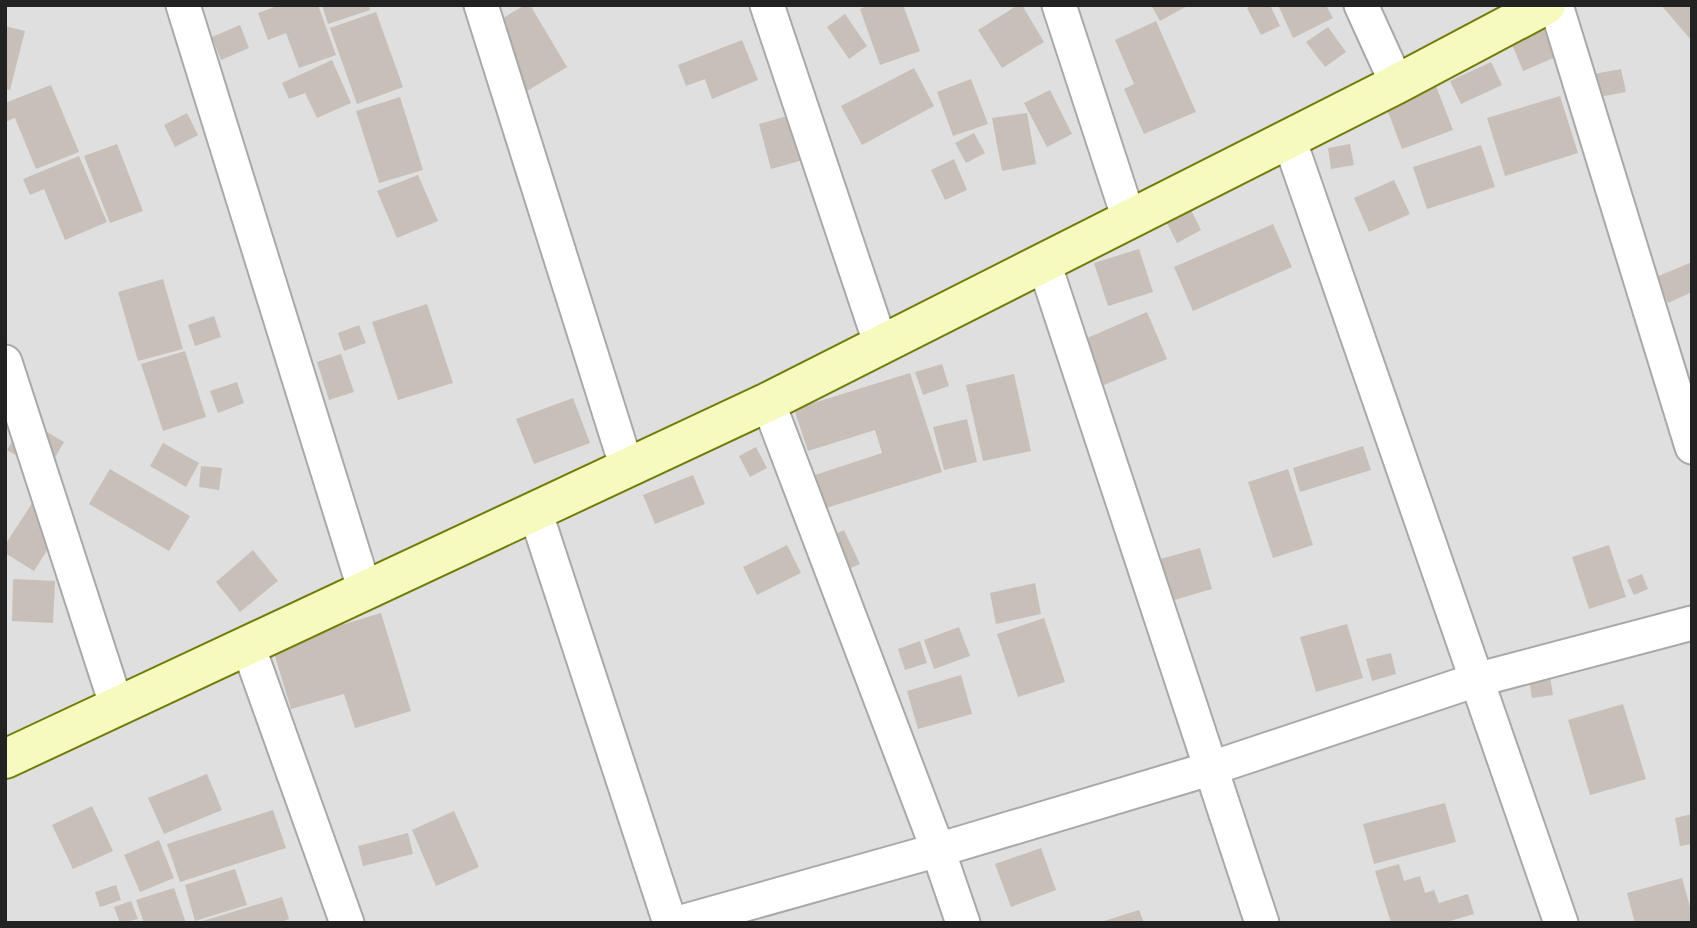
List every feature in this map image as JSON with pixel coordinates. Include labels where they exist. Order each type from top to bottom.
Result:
[{"type":"street","points":[[183,5],[365,591]]},
{"type":"street","points":[[481,5],[627,468]]},
{"type":"street","points":[[768,5],[881,345]]},
{"type":"street","points":[[1059,5],[1129,219]]},
{"type":"street","points":[[1361,5],[1397,84]]},
{"type":"street","points":[[5,759],[768,402],[1397,84],[1546,5]]},
{"type":"street","points":[[1556,5],[1692,447]]},
{"type":"street","points":[[1289,139],[1561,923]]},
{"type":"street","points":[[1044,263],[1262,923]]},
{"type":"street","points":[[5,362],[17,436],[117,707]]},
{"type":"street","points":[[768,402],[938,850],[963,923]]},
{"type":"street","points":[[535,511],[670,923]]},
{"type":"street","points":[[678,923],[938,850],[1209,769],[1476,680],[1692,623]]},
{"type":"street","points":[[248,646],[346,923]]},
{"type":"shaded area","points":[[5,5],[1692,5],[1692,923],[5,923]]},
{"type":"building","points":[[280,5],[318,5],[336,55],[299,68],[286,33],[268,40],[258,13]]},
{"type":"building","points":[[322,5],[369,5],[370,10],[328,24]]},
{"type":"building","points":[[525,5],[530,5],[567,67],[527,91],[488,27]]},
{"type":"building","points":[[869,5],[903,5],[920,51],[880,65],[860,9]]},
{"type":"building","points":[[1022,5],[1044,42],[1002,68],[978,30]]},
{"type":"building","points":[[1151,5],[1189,5],[1160,21]]},
{"type":"building","points":[[1253,5],[1270,5],[1280,26],[1261,35],[1247,8]]},
{"type":"building","points":[[1278,5],[1326,5],[1333,18],[1293,38]]},
{"type":"building","points":[[1661,5],[1692,5],[1692,41]]},
{"type":"building","points":[[376,12],[403,87],[357,104],[330,28]]},
{"type":"building","points":[[845,14],[867,46],[849,59],[827,27]]},
{"type":"building","points":[[1156,21],[1196,112],[1144,134],[1124,89],[1134,84],[1115,40]]},
{"type":"building","points":[[240,25],[249,48],[221,60],[212,37]]},
{"type":"building","points":[[5,26],[25,31],[10,90],[5,89]]},
{"type":"building","points":[[1328,27],[1346,52],[1325,67],[1306,42]]},
{"type":"building","points":[[1544,28],[1556,57],[1523,71],[1511,42]]},
{"type":"building","points":[[742,40],[758,80],[712,99],[705,79],[686,86],[678,65]]},
{"type":"building","points":[[332,60],[351,103],[317,118],[305,93],[289,99],[282,83]]},
{"type":"building","points":[[1491,62],[1502,85],[1461,104],[1450,81]]},
{"type":"building","points":[[914,68],[934,106],[862,145],[841,106]]},
{"type":"building","points":[[1621,69],[1626,92],[1599,97],[1594,74]]},
{"type":"building","points":[[971,79],[988,124],[953,136],[937,92]]},
{"type":"building","points":[[51,85],[79,152],[36,169],[15,118],[5,122],[5,103]]},
{"type":"building","points":[[1436,86],[1453,130],[1402,149],[1385,104]]},
{"type":"building","points":[[1050,90],[1072,134],[1047,147],[1024,103]]},
{"type":"building","points":[[1560,96],[1578,153],[1505,176],[1487,118]]},
{"type":"building","points":[[400,97],[423,170],[379,183],[356,111]]},
{"type":"building","points":[[808,110],[821,155],[771,169],[759,124]]},
{"type":"building","points":[[187,113],[198,135],[175,147],[164,125]]},
{"type":"building","points":[[1027,113],[1036,164],[1002,171],[992,118]]},
{"type":"building","points":[[974,133],[985,153],[966,163],[955,143]]},
{"type":"building","points":[[117,144],[143,211],[110,223],[84,156]]},
{"type":"building","points":[[1350,144],[1354,165],[1331,169],[1328,148]]},
{"type":"building","points":[[1481,145],[1495,187],[1427,209],[1413,167]]},
{"type":"building","points":[[79,156],[107,222],[65,240],[44,189],[30,195],[23,179]]},
{"type":"building","points":[[954,159],[967,190],[945,200],[931,170]]},
{"type":"building","points":[[418,175],[438,221],[397,238],[377,191]]},
{"type":"building","points":[[1394,180],[1410,214],[1369,232],[1354,198]]},
{"type":"building","points":[[1191,210],[1201,230],[1177,243],[1167,223]]},
{"type":"building","points":[[1273,224],[1292,267],[1193,311],[1174,267]]},
{"type":"building","points":[[1139,249],[1153,292],[1108,306],[1094,263]]},
{"type":"building","points":[[1692,262],[1692,292],[1668,303],[1656,277]]},
{"type":"building","points":[[163,279],[183,349],[138,361],[118,292]]},
{"type":"building","points":[[427,304],[453,383],[398,400],[372,322]]},
{"type":"building","points":[[1147,312],[1167,359],[1104,385],[1085,339]]},
{"type":"building","points":[[214,316],[221,337],[195,346],[188,325]]},
{"type":"building","points":[[359,325],[366,343],[344,351],[338,333]]},
{"type":"building","points":[[185,351],[206,417],[163,431],[141,364]]},
{"type":"building","points":[[341,354],[354,392],[329,400],[317,362]]},
{"type":"building","points":[[942,364],[949,386],[923,395],[915,372]]},
{"type":"building","points":[[910,373],[942,472],[826,508],[815,475],[882,453],[875,430],[808,451],[794,409]]},
{"type":"building","points":[[1014,374],[1031,451],[983,461],[966,385]]},
{"type":"building","points":[[237,382],[244,403],[218,413],[210,391]]},
{"type":"building","points":[[573,398],[590,443],[534,464],[516,419]]},
{"type":"building","points":[[25,419],[64,442],[46,473],[7,450]]},
{"type":"building","points":[[967,419],[977,462],[944,470],[933,427]]},
{"type":"building","points":[[163,443],[199,463],[186,487],[150,466]]},
{"type":"building","points":[[1363,446],[1371,470],[1300,492],[1293,468]]},
{"type":"building","points":[[756,447],[767,468],[750,477],[739,456]]},
{"type":"building","points":[[201,466],[222,468],[219,490],[199,487]]},
{"type":"building","points":[[110,469],[190,516],[169,551],[89,504]]},
{"type":"building","points":[[1288,469],[1313,545],[1273,558],[1248,482]]},
{"type":"building","points":[[693,475],[705,504],[655,524],[643,495]]},
{"type":"building","points":[[38,494],[70,514],[34,571],[5,553],[5,545]]},
{"type":"building","points":[[844,530],[860,564],[835,575],[820,541]]},
{"type":"building","points":[[787,545],[801,573],[757,595],[743,567]]},
{"type":"building","points":[[1609,545],[1626,597],[1589,609],[1572,557]]},
{"type":"building","points":[[1200,548],[1212,589],[1164,603],[1153,561]]},
{"type":"building","points":[[253,550],[278,581],[240,612],[216,582]]},
{"type":"building","points":[[1642,574],[1648,589],[1634,595],[1627,580]]},
{"type":"building","points":[[13,579],[55,581],[53,623],[12,621]]},
{"type":"building","points":[[1035,583],[1041,614],[996,624],[990,593]]},
{"type":"building","points":[[381,613],[411,711],[355,728],[344,694],[291,709],[272,646]]},
{"type":"building","points":[[1044,618],[1065,682],[1018,697],[997,634]]},
{"type":"building","points":[[1347,624],[1363,678],[1316,692],[1300,637]]},
{"type":"building","points":[[959,627],[970,656],[934,669],[924,640]]},
{"type":"building","points":[[920,641],[927,663],[905,670],[898,649]]},
{"type":"building","points":[[1391,653],[1396,674],[1372,681],[1366,659]]},
{"type":"building","points":[[961,675],[972,714],[918,729],[907,691]]},
{"type":"building","points":[[1550,676],[1553,695],[1532,698],[1529,679]]},
{"type":"building","points":[[1623,704],[1646,779],[1590,795],[1568,720]]},
{"type":"building","points":[[207,774],[222,810],[164,834],[148,798]]},
{"type":"building","points":[[1445,803],[1456,842],[1374,864],[1363,824]]},
{"type":"building","points":[[92,806],[113,851],[73,869],[52,825]]},
{"type":"building","points":[[273,810],[286,848],[180,882],[167,844]]},
{"type":"building","points":[[454,811],[479,867],[436,886],[412,830]]},
{"type":"building","points":[[1692,814],[1692,844],[1680,846],[1675,818]]},
{"type":"building","points":[[408,833],[413,854],[363,866],[358,846]]},
{"type":"building","points":[[159,840],[174,878],[140,892],[124,855]]},
{"type":"building","points":[[1041,848],[1056,890],[1011,907],[995,864]]},
{"type":"building","points":[[1399,864],[1404,881],[1420,876],[1425,893],[1434,890],[1439,903],[1468,894],[1474,914],[1443,923],[1391,923],[1375,871]]},
{"type":"building","points":[[235,869],[247,905],[195,921],[185,885]]},
{"type":"building","points":[[1682,878],[1692,923],[1635,923],[1627,893]]},
{"type":"building","points":[[116,885],[121,900],[100,907],[95,892]]},
{"type":"building","points":[[174,888],[186,923],[144,923],[136,900]]},
{"type":"building","points":[[282,897],[289,919],[278,923],[196,923]]},
{"type":"building","points":[[131,901],[138,919],[120,923],[114,907]]},
{"type":"building","points":[[1139,910],[1144,923],[1101,923],[1101,922]]}]
